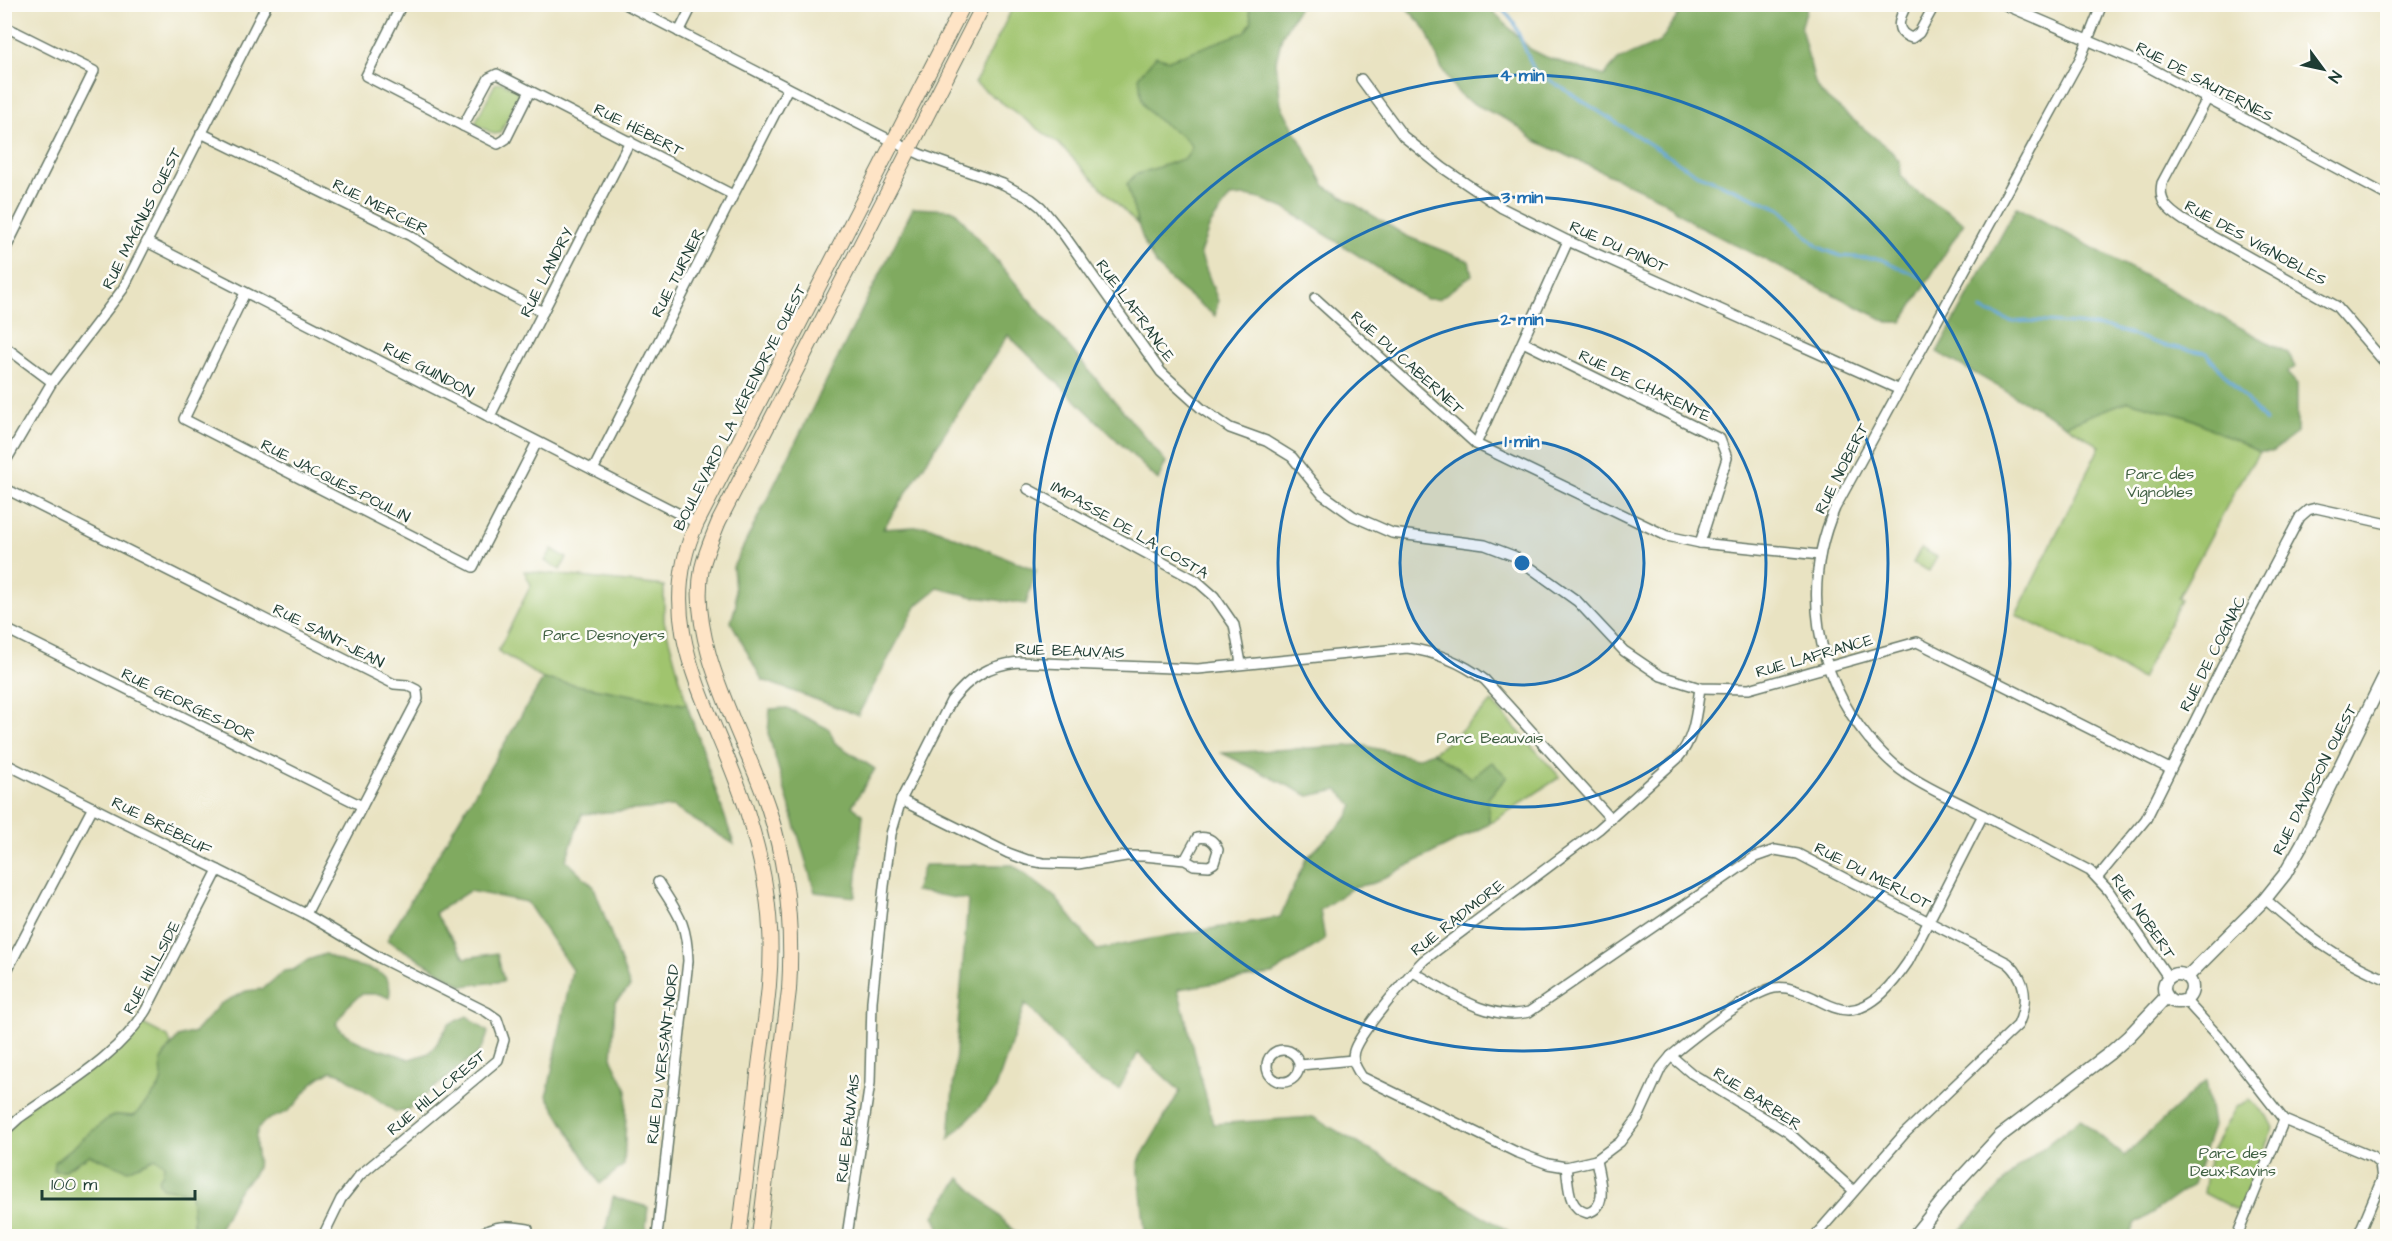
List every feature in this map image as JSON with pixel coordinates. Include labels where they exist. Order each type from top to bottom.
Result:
[{"type":"main road","name":"BOULEVARD LA VÉRENDRYE OUEST","points":[[739,1236],[770,994],[771,930],[763,872],[748,815],[684,642],[678,605],[680,580],[685,553],[697,523],[964,4]]},
{"type":"main road","name":"BOULEVARD LA VÉRENDRYE OUEST","points":[[759,1236],[789,990],[790,914],[783,863],[768,808],[706,646],[700,593],[702,568],[719,520],[984,4]]},
{"type":"street","name":"RUE MAGNUS OUEST","points":[[4,464],[52,382],[123,290],[267,4]]},
{"type":"street","points":[[402,4],[366,76],[494,144],[503,142],[530,91]]},
{"type":"street","name":"RUE LAFRANCE","points":[[625,4],[894,142],[1003,184],[1031,199],[1041,207],[1064,235],[1161,372],[1202,409],[1230,428],[1266,441],[1292,457],[1322,494],[1353,516],[1392,533],[1485,545],[1514,556],[1577,602],[1624,651],[1661,676],[1700,688],[1749,689],[1917,642],[2170,769]]},
{"type":"street","points":[[679,32],[693,4]]},
{"type":"street","points":[[1907,4],[1899,18],[1898,25],[1903,34],[1912,38],[1919,33],[1935,4]]},
{"type":"street","name":"RUE DE SAUTERNES","points":[[2002,4],[2141,63],[2388,196]]},
{"type":"street","name":"RUE NOBERT","points":[[2102,4],[2089,40],[1835,508],[1820,555],[1817,573],[1818,634],[1828,667],[1849,712],[1889,760],[1926,786],[2098,877],[2168,977]]},
{"type":"street","points":[[4,26],[94,71],[4,252]]},
{"type":"street","name":"RUE HÉBERT","points":[[463,126],[492,75],[497,74],[733,195]]},
{"type":"street","name":"RUE DU PINOT","points":[[1361,80],[1403,136],[1443,168],[1502,208],[1568,241],[1900,390]]},
{"type":"street","name":"RUE TURNER","points":[[593,470],[788,88]]},
{"type":"street","name":"RUE DES VIGNOBLES","points":[[2207,99],[2162,183],[2163,202],[2167,209],[2336,306],[2388,366]]},
{"type":"street","name":"RUE MERCIER","points":[[201,133],[409,236],[485,282],[543,312]]},
{"type":"street","name":"RUE LANDRY","points":[[489,418],[630,141]]},
{"type":"street","points":[[1476,444],[1568,241]]},
{"type":"street","name":"RUE GUINDON","points":[[147,242],[697,523]]},
{"type":"street","name":"RUE JACQUES-POULIN","points":[[245,293],[184,419],[473,567],[537,442]]},
{"type":"street","name":"RUE DU CABERNET","points":[[1315,298],[1476,444],[1667,537],[1700,543],[1820,555]]},
{"type":"street","name":"RUE DE CHARENTE","points":[[1522,342],[1720,439],[1727,458],[1700,543]]},
{"type":"street","points":[[4,346],[52,382]]},
{"type":"street","name":"RUE SAINT-JEAN","points":[[4,488],[394,684],[407,685],[417,690],[418,699],[306,914]]},
{"type":"street","name":"IMPASSE DE LA COSTA","points":[[1028,489],[1197,581],[1214,596],[1234,625],[1241,663]]},
{"type":"street","name":"RUE DE COGNAC","points":[[2098,877],[2141,828],[2300,517],[2308,510],[2316,508],[2388,524]]},
{"type":"street","name":"RUE GEORGES-DOR","points":[[4,628],[362,806]]},
{"type":"street","name":"RUE BEAUVAIS","points":[[847,1236],[870,1083],[872,1001],[884,886],[895,816],[951,701],[962,687],[987,669],[1002,663],[1017,662],[1198,669],[1407,648],[1430,652],[1460,663],[1497,692],[1611,819]]},
{"type":"street","name":"RUE DAVIDSON OUEST","points":[[2187,977],[2265,899],[2284,874],[2302,844],[2388,669]]},
{"type":"street","name":"RUE RADMORE","points":[[1353,1060],[1358,1042],[1424,960],[1611,819],[1685,750],[1695,726],[1700,688]]},
{"type":"street","name":"RUE BRÉBEUF","points":[[4,763],[306,914]]},
{"type":"street","points":[[901,800],[1027,860],[1059,865],[1126,856],[1185,860]]},
{"type":"street","points":[[4,976],[93,807]]},
{"type":"street","points":[[1300,1065],[1353,1060],[1362,1077],[1369,1081],[1516,1152],[1548,1164],[1566,1167],[1596,1160],[1620,1142],[1630,1131],[1661,1068],[1671,1056],[1752,998],[1772,988],[1790,988],[1839,1009],[1857,1008],[1867,1004],[1898,976],[1931,921],[1983,815]]},
{"type":"street","name":"RUE DU MERLOT","points":[[1413,972],[1468,1002],[1494,1013],[1505,1015],[1529,1012],[1755,856],[1775,850],[1798,854],[1998,956],[2016,970],[2025,991],[2022,1015],[2010,1034],[1905,1133],[1815,1236]]},
{"type":"street","name":"RUE HILLSIDE","points":[[6,1128],[115,1049],[133,1030],[146,1010],[218,870]]},
{"type":"street","name":"RUE DU VERSANT-NORD","points":[[657,1236],[688,961],[688,940],[684,924],[658,882]]},
{"type":"street","points":[[2265,899],[2332,953],[2350,964],[2388,980]]},
{"type":"street","name":"RUE HILLCREST","points":[[306,914],[382,959],[487,1012],[497,1019],[504,1040],[498,1060],[360,1175],[341,1199],[323,1236]]},
{"type":"street","points":[[2181,974],[2187,977],[2192,989],[2186,1001],[2178,1003],[2166,997],[2164,983],[2168,977],[2181,974]]},
{"type":"street","points":[[1914,1236],[1986,1150],[2014,1124],[2116,1047],[2166,997]]},
{"type":"street","points":[[2186,1001],[2220,1038],[2284,1120],[2373,1157],[2380,1164],[2382,1179],[2358,1236]]},
{"type":"street","name":"RUE BARBER","points":[[1671,1056],[1691,1073],[1788,1133],[1854,1191]]},
{"type":"street","points":[[2237,1236],[2284,1120]]},
{"type":"street","points":[[1566,1167],[1572,1202],[1576,1209],[1587,1213],[1598,1208],[1601,1202],[1596,1160]]},
{"type":"street","points":[[475,1236],[491,1228],[505,1225],[528,1229]]},
{"type":"green space","points":[[1014,5],[1248,5],[1252,21],[1246,32],[1169,60],[1151,114],[1185,137],[1192,147],[1186,158],[1136,175],[1127,184],[1138,225],[1059,144],[975,83]]},
{"type":"green space","points":[[1248,5],[1300,5],[1282,36],[1276,62],[1281,105],[1325,186],[1406,236],[1469,261],[1472,275],[1439,299],[1426,299],[1286,209],[1246,196],[1230,197],[1210,225],[1200,253],[1218,301],[1215,316],[1178,287],[1161,270],[1144,243],[1127,184],[1135,175],[1186,158],[1192,147],[1187,140],[1158,120],[1146,108],[1141,97],[1139,76],[1156,56],[1169,60],[1245,32],[1252,21]]},
{"type":"green space","points":[[1404,5],[1487,5],[1530,49],[1546,57],[1604,76],[1618,60],[1660,42],[1685,5],[1808,5],[1801,28],[1815,83],[1822,94],[1891,151],[1900,162],[1901,175],[1909,186],[1964,223],[1902,322],[1888,322],[1694,224],[1661,199],[1534,140],[1513,123],[1464,99],[1441,67],[1425,28]]},
{"type":"green space","points":[[501,82],[517,90],[519,97],[500,133],[494,134],[477,125],[476,121],[495,84]]},
{"type":"green space","points":[[2017,207],[2288,353],[2295,367],[2287,373],[2297,384],[2297,433],[2272,452],[2259,452],[2187,417],[2128,401],[2066,425],[1937,352]]},
{"type":"green space","points":[[913,208],[954,210],[1166,462],[1158,480],[1008,335],[883,529],[928,526],[1036,570],[1026,604],[974,597],[938,588],[917,605],[858,715],[762,680],[731,622],[736,604],[733,567]]},
{"type":"green space","name":"Parc des Vignobles","points":[[2128,401],[2187,417],[2259,452],[2235,491],[2178,598],[2181,600],[2141,679],[2016,615],[2100,446],[2066,425]]},
{"type":"green space","points":[[1921,548],[1937,557],[1929,571],[1913,563]]},
{"type":"green space","points":[[552,549],[567,558],[560,570],[545,561]]},
{"type":"green space","name":"Parc Desnoyers","points":[[524,571],[664,586],[664,621],[687,705],[543,679],[498,651],[531,585]]},
{"type":"green space","points":[[543,679],[687,705],[734,844],[673,807],[582,814],[566,860],[594,887],[630,987],[615,1002],[612,1060],[627,1090],[624,1165],[600,1184],[547,1096],[572,970],[527,902],[469,891],[435,913],[465,958],[497,953],[504,981],[463,986],[387,940]]},
{"type":"green space","name":"Parc Beauvais","points":[[1492,702],[1560,777],[1489,824],[1488,798],[1506,777],[1472,778],[1433,752],[1447,743]]},
{"type":"green space","points":[[787,708],[829,729],[835,743],[875,769],[852,806],[863,815],[855,897],[815,892],[768,733],[770,709]]},
{"type":"green space","points":[[1361,745],[1416,758],[1433,752],[1472,778],[1492,762],[1507,777],[1488,798],[1489,824],[1374,883],[1354,887],[1320,910],[1325,940],[1272,974],[1178,989],[1213,1124],[1313,1117],[1507,1230],[1512,1236],[1160,1236],[1145,1232],[1138,1162],[1180,1091],[1138,1053],[1119,1089],[1091,1075],[1025,1003],[995,1091],[949,1139],[968,900],[915,891],[924,865],[1013,865],[1056,898],[1097,950],[1280,917],[1306,859],[1347,818],[1353,806],[1338,790],[1309,796],[1222,753]]},
{"type":"green space","points":[[325,954],[343,962],[376,971],[388,980],[389,998],[380,994],[361,994],[347,1007],[336,1024],[350,1037],[409,1059],[427,1054],[434,1048],[449,1024],[467,1016],[488,1032],[483,1046],[474,1057],[406,1111],[396,1112],[341,1074],[332,1071],[323,1075],[288,1111],[266,1121],[259,1128],[256,1139],[258,1161],[256,1170],[236,1194],[226,1217],[213,1235],[198,1236],[194,1232],[191,1193],[162,1188],[158,1180],[163,1173],[164,1164],[155,1158],[128,1170],[90,1155],[63,1171],[54,1171],[55,1162],[107,1119],[116,1115],[134,1116],[159,1088],[162,1078],[161,1060],[178,1037],[195,1032],[220,1004],[246,991],[263,989],[284,971],[293,970],[308,960]]},
{"type":"green space","points":[[139,1022],[168,1037],[171,1044],[161,1060],[162,1078],[159,1088],[134,1116],[116,1115],[54,1171],[63,1171],[90,1155],[128,1170],[155,1158],[164,1164],[164,1173],[191,1193],[194,1232],[198,1236],[5,1236],[5,1121],[115,1049]]},
{"type":"green space","points":[[2206,1080],[2213,1126],[2193,1184],[2135,1225],[2128,1236],[1955,1236],[2017,1168],[2080,1119],[2124,1156]]},
{"type":"green space","name":"Parc des Deux-Ravins","points":[[2250,1100],[2267,1116],[2273,1128],[2238,1211],[2204,1193],[2210,1154],[2236,1107]]},
{"type":"green space","points":[[960,1178],[1019,1236],[943,1236],[934,1216]]},
{"type":"green space","points":[[613,1197],[648,1207],[645,1236],[604,1236]]},
{"type":"waterway","points":[[1499,4],[1514,23],[1534,70],[1695,173],[1781,209],[1818,247],[1840,256],[1881,259],[1920,277]]},
{"type":"waterway","points":[[1981,309],[2013,322],[2029,321],[2111,328],[2162,345],[2206,353],[2265,421]]}]
